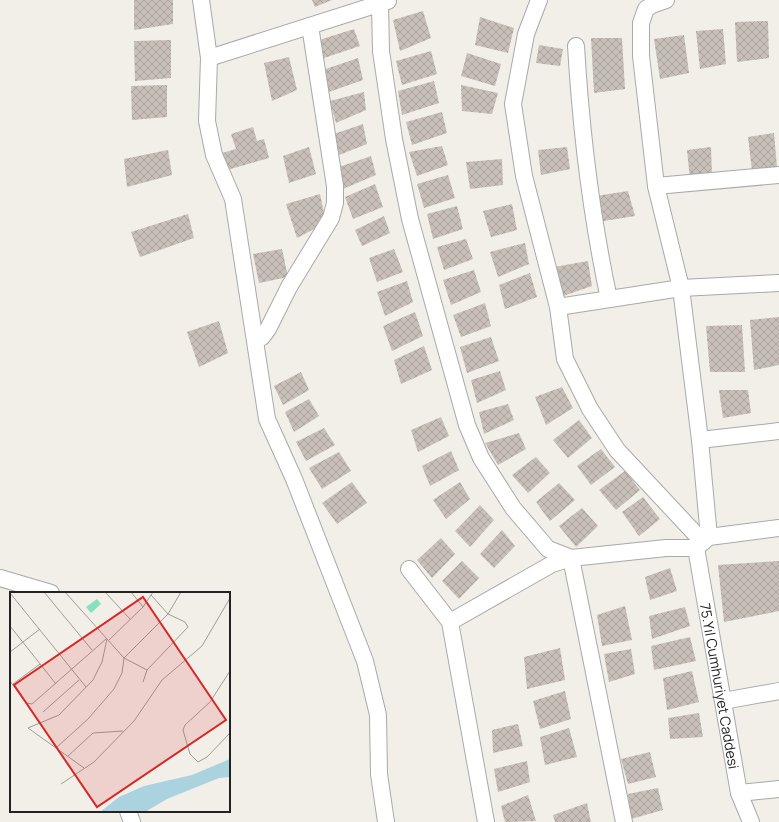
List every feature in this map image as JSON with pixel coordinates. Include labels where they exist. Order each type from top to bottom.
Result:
[{"type":"street","points":[[201,0],[209,58],[207,121],[214,155],[232,200],[256,340],[267,418],[294,479],[365,661],[378,715],[380,774],[386,822]]},
{"type":"street","points":[[539,0],[526,34],[513,104],[524,176],[558,307],[565,359],[590,409],[617,450],[703,542]]},
{"type":"street","name":"75.Yıl Cumhuriyet Caddesi","points":[[666,0],[652,5],[646,10],[641,23],[641,56],[656,186],[681,288],[700,440],[703,542],[723,701],[739,793],[751,822]]},
{"type":"street","points":[[209,58],[385,2],[381,51],[394,140],[410,219],[467,425],[481,458],[513,508],[548,549],[571,558]]},
{"type":"street","points":[[256,340],[262,337],[268,329],[289,287],[331,218],[335,203],[335,186],[310,26]]},
{"type":"street","points":[[576,46],[584,147],[590,193],[596,238],[609,299]]},
{"type":"street","points":[[656,186],[779,175]]},
{"type":"street","points":[[558,307],[681,288],[779,283]]},
{"type":"street","points":[[700,440],[779,431]]},
{"type":"street","points":[[450,622],[552,564],[571,558],[666,548],[779,528]]},
{"type":"street","points":[[571,558],[624,822]]},
{"type":"street","points":[[409,569],[450,622],[486,822]]},
{"type":"street","points":[[0,578],[48,592]]},
{"type":"street","points":[[723,701],[779,691]]},
{"type":"street","points":[[739,793],[779,789]]},
{"type":"street","points":[[128,812],[132,822]]},
{"type":"building","points":[[134,0],[173,0],[173,24],[134,30]]},
{"type":"building","points":[[312,0],[332,0],[315,7]]},
{"type":"building","points":[[423,11],[431,38],[400,51],[393,20]]},
{"type":"building","points":[[480,17],[514,28],[508,53],[475,45]]},
{"type":"building","points":[[768,21],[769,58],[737,62],[735,22]]},
{"type":"building","points":[[354,29],[360,46],[321,59],[316,41]]},
{"type":"building","points":[[723,29],[726,64],[700,69],[696,31]]},
{"type":"building","points":[[684,35],[689,73],[660,79],[654,39]]},
{"type":"building","points":[[591,38],[622,38],[625,89],[594,93]]},
{"type":"building","points":[[171,40],[171,78],[135,81],[134,41]]},
{"type":"building","points":[[539,45],[563,49],[560,66],[536,63]]},
{"type":"building","points":[[431,51],[437,74],[402,85],[396,61]]},
{"type":"building","points":[[467,53],[501,64],[495,86],[461,76]]},
{"type":"building","points":[[289,57],[297,90],[272,101],[264,63]]},
{"type":"building","points":[[358,58],[363,80],[326,93],[320,71]]},
{"type":"building","points":[[434,81],[439,103],[402,115],[398,91]]},
{"type":"building","points":[[167,85],[167,117],[132,120],[131,86]]},
{"type":"building","points":[[461,85],[498,93],[492,114],[462,111]]},
{"type":"building","points":[[364,92],[366,110],[336,123],[330,101]]},
{"type":"building","points":[[442,112],[447,133],[412,145],[406,122]]},
{"type":"building","points":[[363,124],[367,144],[334,157],[328,136]]},
{"type":"building","points":[[253,127],[257,141],[264,139],[269,158],[227,170],[222,153],[236,149],[231,134]]},
{"type":"building","points":[[774,133],[777,167],[752,171],[748,137]]},
{"type":"building","points":[[442,146],[448,165],[417,176],[409,152]]},
{"type":"building","points":[[309,147],[316,174],[289,183],[283,156]]},
{"type":"building","points":[[567,147],[570,169],[541,175],[538,150]]},
{"type":"building","points":[[711,147],[712,175],[690,180],[687,150]]},
{"type":"building","points":[[168,150],[172,175],[127,187],[124,159]]},
{"type":"building","points":[[371,156],[376,175],[343,189],[336,168]]},
{"type":"building","points":[[502,159],[503,185],[470,189],[466,162]]},
{"type":"building","points":[[448,175],[455,198],[424,208],[417,184]]},
{"type":"building","points":[[375,184],[383,207],[353,219],[345,197]]},
{"type":"building","points":[[628,191],[635,216],[598,222],[596,196]]},
{"type":"building","points":[[320,194],[326,223],[297,238],[286,204]]},
{"type":"building","points":[[512,204],[517,230],[491,237],[483,211]]},
{"type":"building","points":[[457,206],[463,229],[433,239],[427,214]]},
{"type":"building","points":[[188,214],[194,238],[140,257],[131,232]]},
{"type":"building","points":[[384,216],[390,233],[362,246],[355,230]]},
{"type":"building","points":[[466,239],[473,259],[444,270],[437,247]]},
{"type":"building","points":[[525,243],[529,264],[498,277],[490,252]]},
{"type":"building","points":[[282,249],[288,277],[259,283],[253,254]]},
{"type":"building","points":[[394,249],[403,272],[377,282],[369,258]]},
{"type":"building","points":[[588,261],[592,286],[563,296],[554,267]]},
{"type":"building","points":[[474,270],[481,292],[451,305],[443,280]]},
{"type":"building","points":[[530,273],[537,297],[505,309],[499,285]]},
{"type":"building","points":[[407,281],[413,302],[385,316],[377,292]]},
{"type":"building","points":[[485,303],[491,326],[461,337],[453,315]]},
{"type":"building","points":[[415,312],[423,336],[392,351],[383,326]]},
{"type":"building","points":[[779,317],[779,365],[754,370],[750,320]]},
{"type":"building","points":[[219,321],[228,353],[199,367],[187,332]]},
{"type":"building","points":[[742,325],[745,372],[710,372],[706,326]]},
{"type":"building","points":[[491,337],[499,361],[467,373],[460,347]]},
{"type":"building","points":[[424,346],[432,370],[401,384],[394,360]]},
{"type":"building","points":[[500,371],[506,390],[477,403],[471,380]]},
{"type":"building","points":[[301,372],[309,390],[283,405],[274,386]]},
{"type":"building","points":[[562,387],[573,408],[546,425],[535,397]]},
{"type":"building","points":[[719,390],[748,390],[751,413],[723,418]]},
{"type":"building","points":[[309,399],[319,416],[294,432],[285,412]]},
{"type":"building","points":[[508,404],[514,420],[484,434],[479,412]]},
{"type":"building","points":[[441,417],[449,436],[418,452],[411,430]]},
{"type":"building","points":[[579,420],[592,438],[568,458],[553,440]]},
{"type":"building","points":[[324,428],[335,445],[306,461],[296,442]]},
{"type":"building","points":[[519,433],[526,449],[498,465],[485,443]]},
{"type":"building","points":[[601,449],[615,467],[591,485],[577,466]]},
{"type":"building","points":[[451,451],[459,470],[430,486],[422,466]]},
{"type":"building","points":[[339,452],[351,471],[322,489],[309,468]]},
{"type":"building","points":[[536,457],[550,473],[528,493],[512,475]]},
{"type":"building","points":[[625,471],[640,490],[616,510],[599,490]]},
{"type":"building","points":[[352,482],[367,503],[337,524],[322,503]]},
{"type":"building","points":[[460,482],[470,499],[446,519],[433,500]]},
{"type":"building","points":[[559,483],[575,500],[550,521],[536,502]]},
{"type":"building","points":[[643,497],[660,519],[639,536],[622,512]]},
{"type":"building","points":[[480,505],[494,520],[470,547],[455,531]]},
{"type":"building","points":[[582,508],[598,526],[576,547],[559,526]]},
{"type":"building","points":[[502,530],[515,546],[494,568],[480,554]]},
{"type":"building","points":[[441,538],[455,554],[432,578],[417,560]]},
{"type":"building","points":[[462,561],[479,578],[459,599],[442,581]]},
{"type":"building","points":[[779,561],[779,611],[724,622],[718,565]]},
{"type":"building","points":[[670,568],[677,591],[650,600],[645,577]]},
{"type":"building","points":[[625,606],[632,640],[602,646],[597,615]]},
{"type":"building","points":[[685,607],[690,626],[652,639],[649,616]]},
{"type":"building","points":[[690,637],[696,661],[654,670],[651,646]]},
{"type":"building","points":[[560,648],[565,680],[527,689],[524,657]]},
{"type":"building","points":[[631,649],[635,674],[609,682],[604,654]]},
{"type":"building","points":[[692,671],[699,702],[667,710],[663,678]]},
{"type":"building","points":[[565,691],[571,719],[540,729],[533,701]]},
{"type":"building","points":[[699,713],[703,737],[670,739],[668,718]]},
{"type":"building","points":[[518,724],[523,746],[493,753],[492,730]]},
{"type":"building","points":[[569,728],[577,757],[545,765],[540,737]]},
{"type":"building","points":[[650,752],[656,777],[628,784],[621,759]]},
{"type":"building","points":[[527,761],[530,782],[498,792],[494,769]]},
{"type":"building","points":[[658,788],[663,810],[631,819],[628,794]]},
{"type":"building","points":[[528,795],[536,821],[505,822],[501,806]]},
{"type":"building","points":[[587,803],[591,822],[555,822],[553,815]]}]
